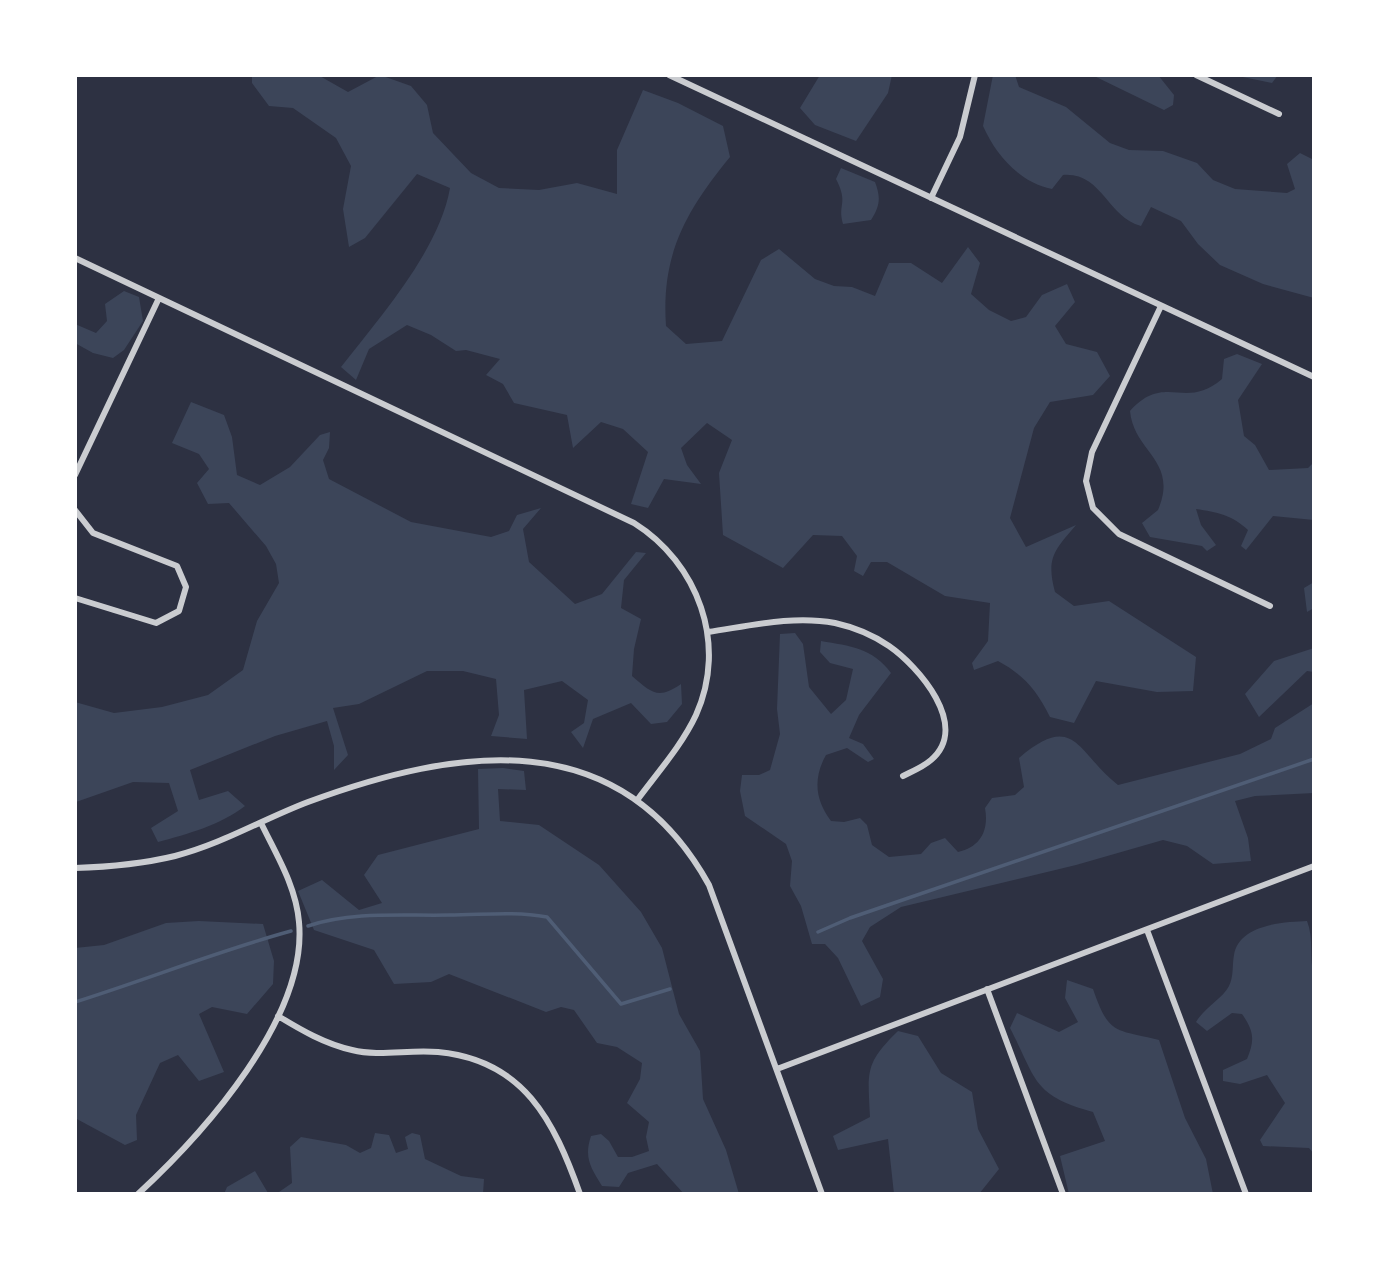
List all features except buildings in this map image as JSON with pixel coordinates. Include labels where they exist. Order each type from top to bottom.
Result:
[{"type":"street","points":[[669,75],[1314,377]]},
{"type":"street","points":[[932,198],[960,138],[975,75]]},
{"type":"street","points":[[1196,75],[1279,114]]},
{"type":"street","points":[[75,258],[634,523],[661,541],[681,565],[698,596],[708,632],[706,682],[696,715],[638,799]]},
{"type":"street","points":[[75,475],[159,298]]},
{"type":"street","points":[[1161,306],[1092,452],[1086,481],[1093,508],[1119,534],[1270,606]]},
{"type":"street","points":[[75,510],[93,533],[177,566],[186,587],[179,611],[156,623],[75,598]]},
{"type":"street","points":[[708,632],[812,620],[857,630],[887,644],[920,674],[934,694],[945,725],[944,740],[933,759],[903,776]]},
{"type":"street","points":[[75,869],[134,864],[176,856],[222,841],[261,822],[359,784],[438,767],[494,761],[544,762],[580,770],[638,799],[681,839],[709,885],[822,1194]]},
{"type":"street","points":[[138,1194],[200,1133],[240,1080],[278,1016],[297,967],[299,921],[290,882],[261,822]]},
{"type":"street","points":[[777,1069],[1314,866]]},
{"type":"street","points":[[1147,930],[1246,1194]]},
{"type":"street","points":[[987,989],[1063,1194]]},
{"type":"street","points":[[278,1016],[310,1035],[351,1050],[388,1054],[416,1051],[453,1054],[506,1075],[530,1094],[545,1113],[561,1142],[580,1194]]},
{"type":"shaded area","points":[[252,75],[318,75],[348,92],[380,75],[411,86],[427,105],[433,133],[471,173],[499,188],[539,190],[577,183],[617,194],[617,150],[643,90],[678,103],[723,126],[730,157],[689,215],[672,255],[668,277],[666,326],[686,344],[722,341],[761,260],[779,249],[815,279],[834,286],[852,287],[875,296],[889,263],[911,263],[942,283],[968,247],[980,263],[971,294],[989,310],[1011,321],[1026,317],[1042,295],[1067,284],[1075,302],[1055,326],[1066,344],[1097,352],[1110,376],[1093,395],[1050,402],[1034,428],[1010,518],[1026,547],[1076,525],[1054,555],[1051,571],[1055,592],[1074,606],[1109,601],[1196,657],[1193,691],[1157,692],[1096,681],[1074,723],[1050,717],[1029,684],[1007,666],[998,661],[974,670],[972,663],[988,641],[990,603],[945,596],[887,562],[871,562],[863,576],[854,571],[857,556],[842,536],[813,535],[783,568],[723,535],[719,473],[732,440],[707,423],[681,448],[687,465],[701,484],[664,479],[648,508],[631,504],[648,452],[623,429],[601,422],[573,448],[567,415],[514,403],[503,384],[486,375],[500,359],[466,350],[456,351],[431,335],[407,325],[369,349],[356,380],[341,367],[406,283],[421,259],[444,212],[450,188],[417,174],[365,238],[349,247],[343,209],[351,166],[336,138],[293,108],[269,106],[252,83]]},
{"type":"shaded area","points":[[820,75],[892,75],[888,93],[856,141],[815,125],[800,108]]},
{"type":"shaded area","points":[[993,75],[1015,75],[1019,87],[1066,107],[1110,143],[1129,150],[1163,151],[1197,163],[1213,180],[1235,189],[1287,193],[1295,189],[1287,164],[1300,153],[1314,160],[1314,298],[1263,284],[1220,265],[1198,244],[1181,221],[1151,207],[1141,226],[1129,221],[1087,180],[1063,175],[1052,189],[1019,174],[1002,157],[983,126]]},
{"type":"shaded area","points":[[1092,75],[1158,75],[1174,95],[1173,105],[1164,110]]},
{"type":"shaded area","points":[[1233,75],[1278,75],[1272,83]]},
{"type":"shaded area","points":[[841,168],[875,182],[879,202],[871,220],[843,224],[842,194],[836,179]]},
{"type":"shaded area","points":[[124,291],[139,297],[143,321],[124,350],[113,358],[93,353],[75,343],[75,324],[96,333],[107,321],[105,304]]},
{"type":"shaded area","points":[[1237,354],[1262,364],[1238,400],[1244,436],[1255,445],[1269,470],[1308,468],[1314,462],[1314,520],[1273,516],[1246,550],[1241,546],[1248,530],[1242,525],[1224,515],[1196,509],[1201,525],[1216,545],[1207,551],[1202,546],[1150,537],[1142,523],[1158,510],[1163,493],[1163,479],[1133,425],[1130,411],[1154,394],[1197,392],[1209,388],[1222,379],[1224,359]]},
{"type":"shaded area","points":[[191,402],[224,415],[232,437],[237,475],[260,485],[290,467],[320,435],[330,432],[329,448],[323,460],[329,479],[411,522],[491,537],[509,531],[517,515],[541,508],[523,529],[529,562],[575,604],[602,594],[636,552],[646,553],[624,580],[621,608],[641,619],[634,649],[632,676],[650,690],[661,693],[681,684],[682,704],[667,722],[651,724],[631,703],[593,719],[583,748],[571,732],[584,723],[588,700],[562,681],[524,690],[527,739],[491,736],[499,715],[496,679],[463,671],[427,671],[359,704],[333,708],[348,755],[334,770],[334,746],[327,721],[275,736],[190,770],[199,800],[228,791],[245,806],[225,819],[203,828],[158,842],[151,828],[178,811],[169,783],[133,782],[76,802],[75,702],[114,713],[162,707],[208,695],[243,670],[257,621],[279,583],[276,564],[266,546],[229,503],[208,504],[197,483],[209,469],[199,454],[172,443]]},
{"type":"shaded area","points":[[1314,582],[1314,608],[1307,612],[1304,588]]},
{"type":"shaded area","points":[[795,633],[803,644],[809,687],[831,714],[846,700],[853,669],[830,663],[820,652],[821,641],[869,653],[891,673],[859,715],[849,738],[863,744],[874,759],[868,762],[847,748],[826,755],[818,780],[819,797],[831,821],[844,822],[860,818],[867,825],[872,845],[889,857],[921,854],[931,843],[945,838],[958,852],[978,842],[986,823],[985,808],[992,798],[1015,795],[1024,787],[1019,758],[1052,737],[1064,737],[1074,741],[1118,785],[1240,754],[1271,739],[1275,728],[1314,703],[1314,793],[1255,796],[1235,801],[1248,838],[1251,861],[1213,864],[1187,846],[1163,840],[1076,865],[901,907],[870,927],[862,941],[883,979],[880,997],[861,1006],[838,958],[825,944],[812,944],[801,906],[790,886],[792,861],[786,844],[745,816],[740,791],[742,775],[759,775],[770,770],[780,734],[777,709],[780,634]]},
{"type":"shaded area","points":[[1314,648],[1314,672],[1307,671],[1259,717],[1245,694],[1274,661]]},
{"type":"shaded area","points":[[478,769],[524,771],[526,790],[498,789],[500,821],[539,825],[599,865],[641,912],[662,948],[679,1014],[700,1051],[703,1099],[726,1150],[739,1194],[684,1194],[657,1164],[628,1173],[619,1187],[602,1186],[589,1162],[591,1136],[601,1134],[609,1141],[618,1157],[632,1157],[649,1151],[646,1137],[649,1122],[627,1103],[640,1079],[642,1063],[617,1047],[597,1043],[574,1010],[561,1007],[546,1012],[449,974],[431,982],[394,984],[374,950],[314,930],[298,891],[322,880],[359,910],[382,903],[364,875],[378,855],[479,829]]},
{"type":"shaded area","points":[[199,921],[263,924],[274,961],[273,984],[247,1014],[212,1007],[199,1014],[224,1072],[199,1081],[178,1055],[160,1063],[136,1115],[137,1140],[125,1145],[75,1118],[75,948],[104,945],[166,923]]},
{"type":"shaded area","points":[[1307,921],[1314,977],[1314,1154],[1309,1148],[1263,1146],[1260,1140],[1285,1103],[1267,1075],[1240,1084],[1223,1081],[1223,1070],[1247,1059],[1251,1046],[1251,1031],[1242,1014],[1232,1013],[1207,1031],[1196,1022],[1229,986],[1234,955],[1244,937],[1275,924]]},
{"type":"shaded area","points":[[1067,980],[1093,989],[1104,1015],[1115,1028],[1159,1040],[1185,1118],[1206,1159],[1213,1194],[1069,1194],[1060,1156],[1105,1141],[1093,1112],[1058,1099],[1039,1083],[1010,1028],[1017,1013],[1059,1032],[1078,1022],[1065,998]]},
{"type":"shaded area","points":[[898,1031],[918,1036],[941,1073],[972,1092],[978,1129],[999,1169],[979,1194],[894,1194],[888,1139],[838,1150],[833,1136],[870,1117],[870,1070],[879,1052]]},
{"type":"shaded area","points":[[375,1133],[389,1135],[396,1153],[408,1149],[405,1137],[412,1133],[420,1135],[425,1159],[461,1176],[484,1179],[483,1194],[224,1194],[227,1187],[255,1171],[268,1193],[279,1192],[292,1183],[290,1147],[301,1137],[346,1145],[360,1153],[371,1148]]},
{"type":"waterway","points":[[818,932],[850,918],[1314,759]]},
{"type":"waterway","points":[[308,926],[343,918],[378,915],[510,914],[547,917],[621,1004],[670,989]]},
{"type":"waterway","points":[[75,1002],[291,931]]}]
